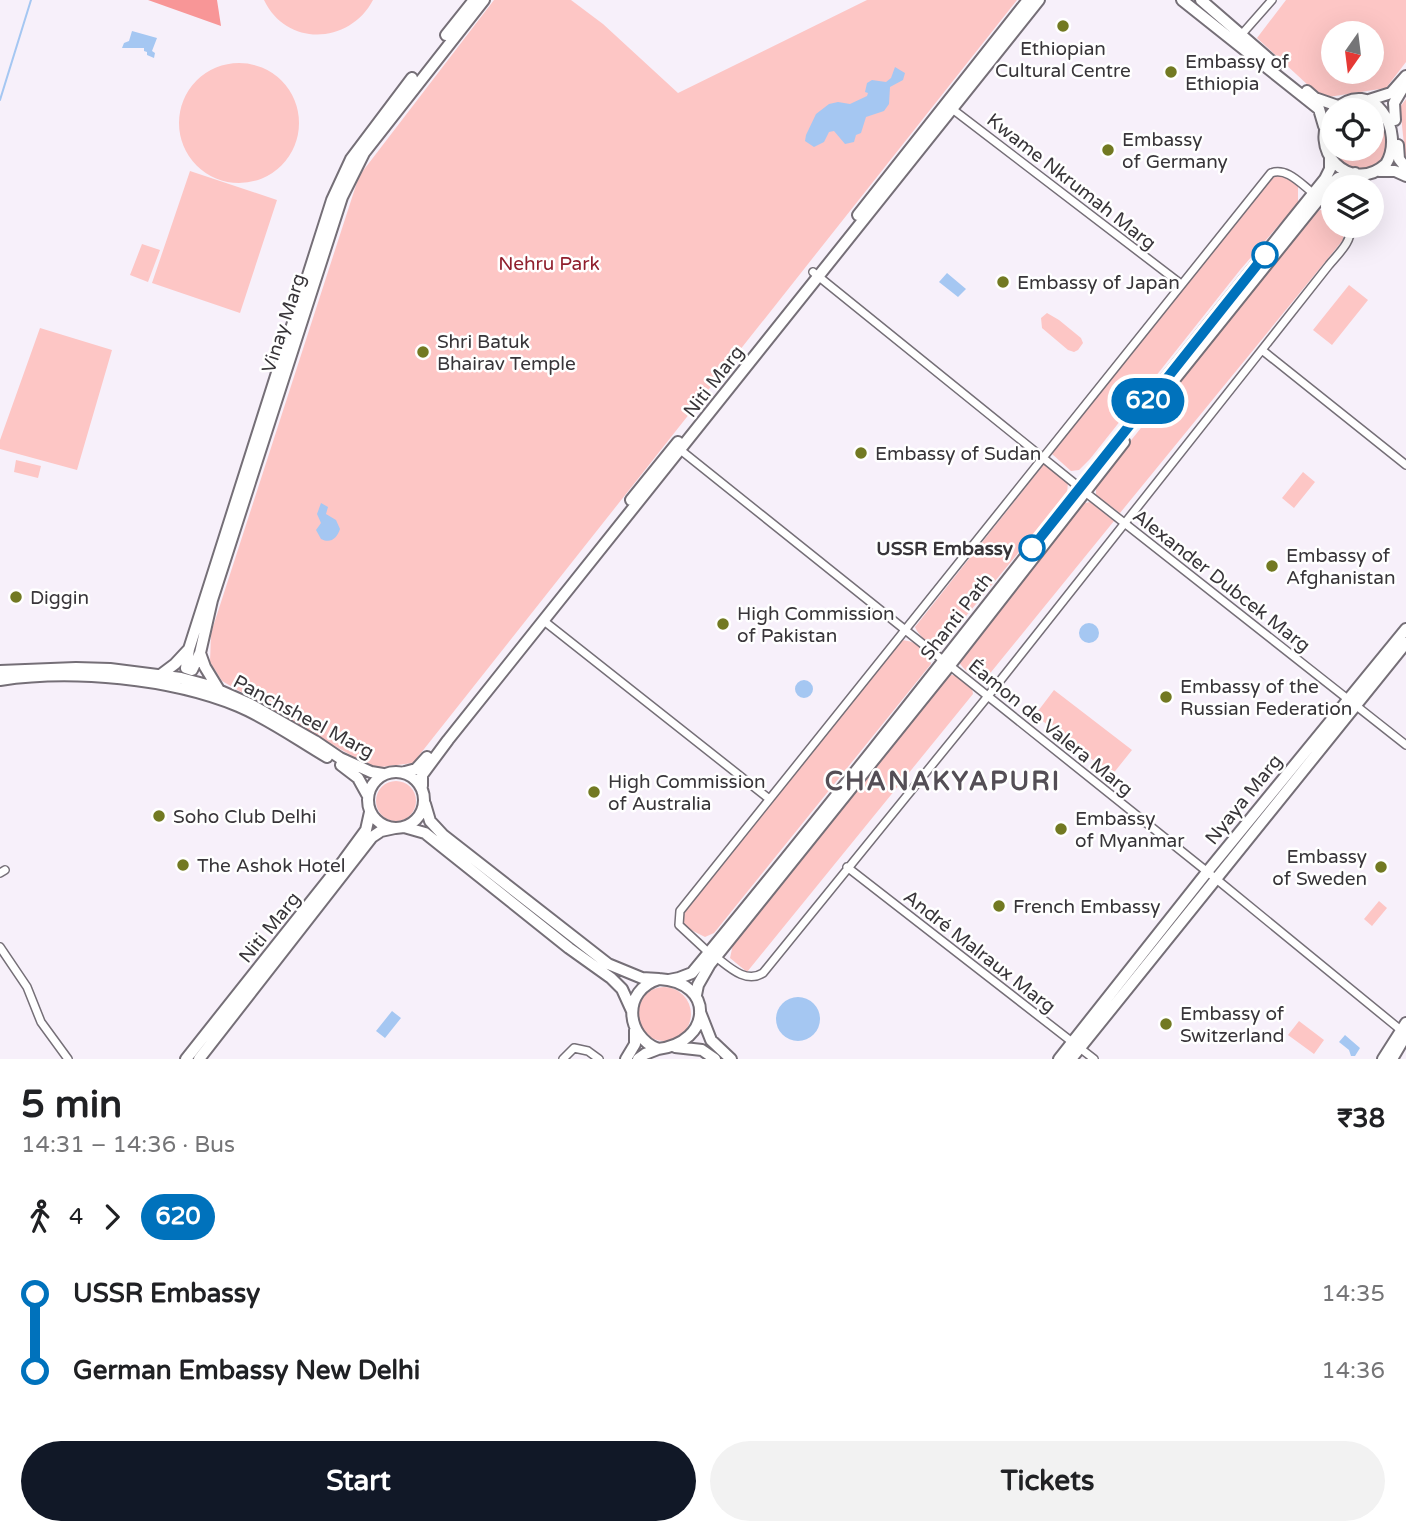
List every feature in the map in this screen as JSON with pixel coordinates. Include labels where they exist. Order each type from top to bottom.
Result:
[{"type":"main road","name":"Niti Marg","points":[[422,786],[422,775],[428,765],[544,621],[1028,0]]},
{"type":"main road","name":"Niti Marg","points":[[948,105],[1039,0]]},
{"type":"main road","points":[[1182,0],[1321,113]]},
{"type":"main road","points":[[1201,0],[1321,101]]},
{"type":"main road","name":"Vinay Marg","points":[[194,651],[351,176],[363,153],[475,2]]},
{"type":"main road","points":[[1375,98],[1391,93],[1406,76]]},
{"type":"main road","points":[[1406,84],[1394,103],[1399,159],[1406,167]]},
{"type":"main road","points":[[1384,107],[1395,120]]},
{"type":"main road","points":[[1376,171],[1390,160],[1398,143]]},
{"type":"main road","name":"Shanti Path","points":[[1317,196],[1329,173],[1329,161]]},
{"type":"main road","points":[[1333,161],[1341,168],[1355,173],[1395,171],[1406,176]]},
{"type":"main road","name":"Shanti Path","points":[[664,979],[679,978],[692,973],[712,955],[1317,196],[1335,180],[1355,173]]},
{"type":"main road","name":"Niti Marg","points":[[405,772],[413,771],[423,762],[678,448]]},
{"type":"main road","name":"Nyaya Marg","points":[[1059,1059],[1076,1045],[1351,702],[1406,629]]},
{"type":"main road","name":"Nyaya Marg","points":[[1351,702],[1406,643]]},
{"type":"main road","points":[[159,676],[194,651],[219,690]]},
{"type":"main road","name":"Panchsheel Marg","points":[[0,671],[76,668],[181,678],[219,690],[250,704],[340,758],[371,772],[383,774]]},
{"type":"main road","name":"Panchsheel Marg","points":[[0,680],[97,677],[185,689],[239,707],[306,744],[349,770],[358,778],[368,796]]},
{"type":"main road","points":[[626,1059],[635,1044],[635,1030],[632,1011],[622,989],[425,833],[379,823],[370,812],[368,796],[375,781],[383,774],[394,771],[405,772],[414,778],[422,786],[430,821],[443,835],[608,964],[642,978],[664,979],[691,989],[696,995],[711,1040],[731,1059]]},
{"type":"main road","points":[[399,828],[419,818],[425,804]]},
{"type":"main road","name":"Niti Marg","points":[[186,1059],[344,860],[366,830],[370,812]]},
{"type":"main road","name":"Niti Marg","points":[[199,1059],[372,837],[381,831],[399,828]]},
{"type":"main road","name":"Shanti Path","points":[[696,995],[712,955]]},
{"type":"main road","points":[[632,1011],[640,991],[649,983],[664,979]]},
{"type":"main road","points":[[673,1047],[691,1035],[697,1024],[699,1009]]},
{"type":"main road","points":[[635,1030],[645,1042],[658,1049]]},
{"type":"main road","points":[[1383,1059],[1405,1031]]},
{"type":"main road","points":[[1392,1059],[1405,1031]]},
{"type":"main road","name":"Nyaya Marg","points":[[1071,1059],[1076,1045]]},
{"type":"main road","points":[[638,1059],[658,1049],[673,1047],[702,1050],[715,1059]]},
{"type":"street","points":[[1242,34],[1272,0]]},
{"type":"street","name":"Kwame Nkrumah Marg","points":[[948,105],[1181,284]]},
{"type":"street","points":[[1321,200],[1289,174],[1281,171],[1271,173],[768,798],[680,911],[678,925],[712,955],[738,972],[748,977],[756,977],[762,973],[988,696],[1350,238]]},
{"type":"street","name":"Alexander Dubcek Marg","points":[[816,274],[1082,490],[1406,745]]},
{"type":"street","points":[[1262,350],[1406,465]]},
{"type":"street","name":"Éamon de Valera Marg","points":[[678,448],[1405,1031]]},
{"type":"street","points":[[544,621],[768,798]]},
{"type":"street","name":"André Malraux Marg","points":[[847,867],[1094,1059]]},
{"type":"street","points":[[0,947],[27,987],[41,1022],[68,1059]]},
{"type":"street","points":[[563,1059],[574,1048],[581,1048],[599,1059]]},
{"type":"green space","points":[[264,0],[373,0],[363,15],[350,25],[334,32],[318,34],[303,33],[288,26],[274,16]]},
{"type":"green space","name":"Nehru Park","points":[[494,0],[571,0],[603,24],[678,93],[867,0],[1017,0],[413,763],[373,768],[222,681],[210,662],[211,633],[359,176]]},
{"type":"green space","points":[[1286,0],[1406,0],[1406,62],[1386,88],[1322,98],[1257,38]]},
{"type":"green space","points":[[239,63],[262,67],[282,80],[295,100],[299,123],[295,146],[282,166],[262,179],[239,183],[216,179],[196,166],[183,146],[179,123],[183,100],[196,80],[216,67]]},
{"type":"green space","points":[[1406,99],[1406,163],[1400,107]]},
{"type":"green space","points":[[1384,121],[1389,126],[1384,158]]},
{"type":"green space","points":[[1343,161],[1382,161],[1370,168],[1349,166]]},
{"type":"green space","points":[[190,171],[277,200],[240,313],[152,283]]},
{"type":"green space","points":[[1273,175],[1291,177],[1298,184],[1298,203],[1240,270],[1090,459],[1079,470],[1071,471],[1052,454]]},
{"type":"green space","points":[[1321,210],[1321,238],[1343,240],[1120,513],[1096,495],[1096,484],[1315,211]]},
{"type":"green space","points":[[142,244],[160,250],[148,282],[130,275]]},
{"type":"green space","points":[[1349,285],[1368,300],[1332,345],[1313,330]]},
{"type":"green space","points":[[1047,313],[1081,338],[1083,343],[1078,350],[1068,350],[1042,328],[1041,318]]},
{"type":"green space","points":[[40,328],[112,350],[77,470],[0,449],[0,440]]},
{"type":"green space","points":[[16,460],[41,466],[38,478],[14,472]]},
{"type":"green space","points":[[1044,464],[1068,482],[1067,494],[942,645],[926,640],[915,627]]},
{"type":"green space","points":[[1303,472],[1315,482],[1294,508],[1282,498]]},
{"type":"green space","points":[[1090,502],[1114,521],[983,682],[975,678],[958,661],[1081,504]]},
{"type":"green space","points":[[901,640],[920,647],[931,664],[714,933],[705,937],[687,928],[680,917]]},
{"type":"green space","points":[[946,674],[958,676],[972,688],[973,694],[747,972],[730,958],[733,944],[879,763]]},
{"type":"green space","points":[[1054,690],[1132,750],[1112,775],[1035,715]]},
{"type":"green space","points":[[396,781],[404,782],[410,787],[415,793],[415,809],[410,815],[404,820],[396,821],[388,820],[382,815],[377,809],[376,801],[377,793],[382,787],[388,782]]},
{"type":"green space","points":[[1379,901],[1387,908],[1372,926],[1364,919]]},
{"type":"green space","points":[[664,987],[683,995],[691,1014],[683,1033],[664,1041],[645,1033],[637,1014],[645,995]]},
{"type":"green space","points":[[1299,1021],[1324,1040],[1314,1054],[1288,1035]]},
{"type":"shaded area","points":[[148,0],[217,0],[221,26]]},
{"type":"water","points":[[132,31],[157,38],[152,51],[155,53],[154,58],[147,55],[144,48],[122,48],[124,43],[129,41]]},
{"type":"water","points":[[895,67],[905,73],[903,80],[890,87],[889,104],[884,111],[866,117],[861,133],[856,135],[854,142],[845,144],[834,131],[829,132],[824,142],[814,147],[805,141],[816,114],[829,104],[850,104],[867,96],[867,83],[872,80],[886,82],[891,78]]},
{"type":"water","points":[[947,273],[966,289],[958,297],[939,282]]},
{"type":"water","points":[[321,503],[328,507],[326,514],[336,520],[340,529],[331,540],[321,539],[316,530],[321,523],[317,514]]},
{"type":"water","points":[[1089,623],[1096,626],[1099,633],[1096,640],[1089,643],[1082,640],[1079,633],[1082,626]]},
{"type":"water","points":[[800,680],[808,680],[813,689],[811,696],[800,698],[795,693],[795,685]]},
{"type":"water","points":[[798,997],[813,1004],[820,1019],[813,1034],[798,1041],[783,1034],[776,1019],[783,1004]]},
{"type":"water","points":[[392,1011],[401,1018],[385,1038],[376,1031]]},
{"type":"water","points":[[1345,1035],[1360,1048],[1355,1056],[1351,1056],[1349,1050],[1339,1042]]},
{"type":"waterway","points":[[0,100],[31,0]]},
{"type":"bus line","name":"620","points":[[1032,548],[1265,255]]},
{"type":"place","name":"Ethiopian Cultural Centre","points":[[1063,26]]},
{"type":"place","name":"Embassy of Ethiopia","points":[[1171,72]]},
{"type":"place","name":"Embassy of Germany","points":[[1108,150]]},
{"type":"place","name":"Embassy of Japan","points":[[1003,282]]},
{"type":"place","name":"Shri Batuk Bhairav Temple","points":[[423,352]]},
{"type":"place","name":"Embassy of Sudan","points":[[861,453]]},
{"type":"place","name":"USSR Embassy","points":[[1032,548]]},
{"type":"place","name":"Embassy of Afghanistan","points":[[1272,566]]},
{"type":"place","name":"Diggin","points":[[16,597]]},
{"type":"place","name":"High Commission of Pakistan","points":[[723,624]]},
{"type":"place","name":"Embassy of the Russian Federation","points":[[1166,697]]},
{"type":"place","name":"High Commission of Australia","points":[[594,792]]},
{"type":"place","name":"Soho Club Delhi","points":[[159,816]]},
{"type":"place","name":"Embassy of Myanmar","points":[[1061,829]]},
{"type":"place","name":"The Ashok Hotel","points":[[183,865]]},
{"type":"place","name":"Embassy of Sweden","points":[[1381,867]]},
{"type":"place","name":"French Embassy","points":[[999,906]]},
{"type":"place","name":"Embassy of Switzerland","points":[[1166,1024]]},
{"type":"district","name":"CHANAKYAPURI","points":[[943,781]]}]
